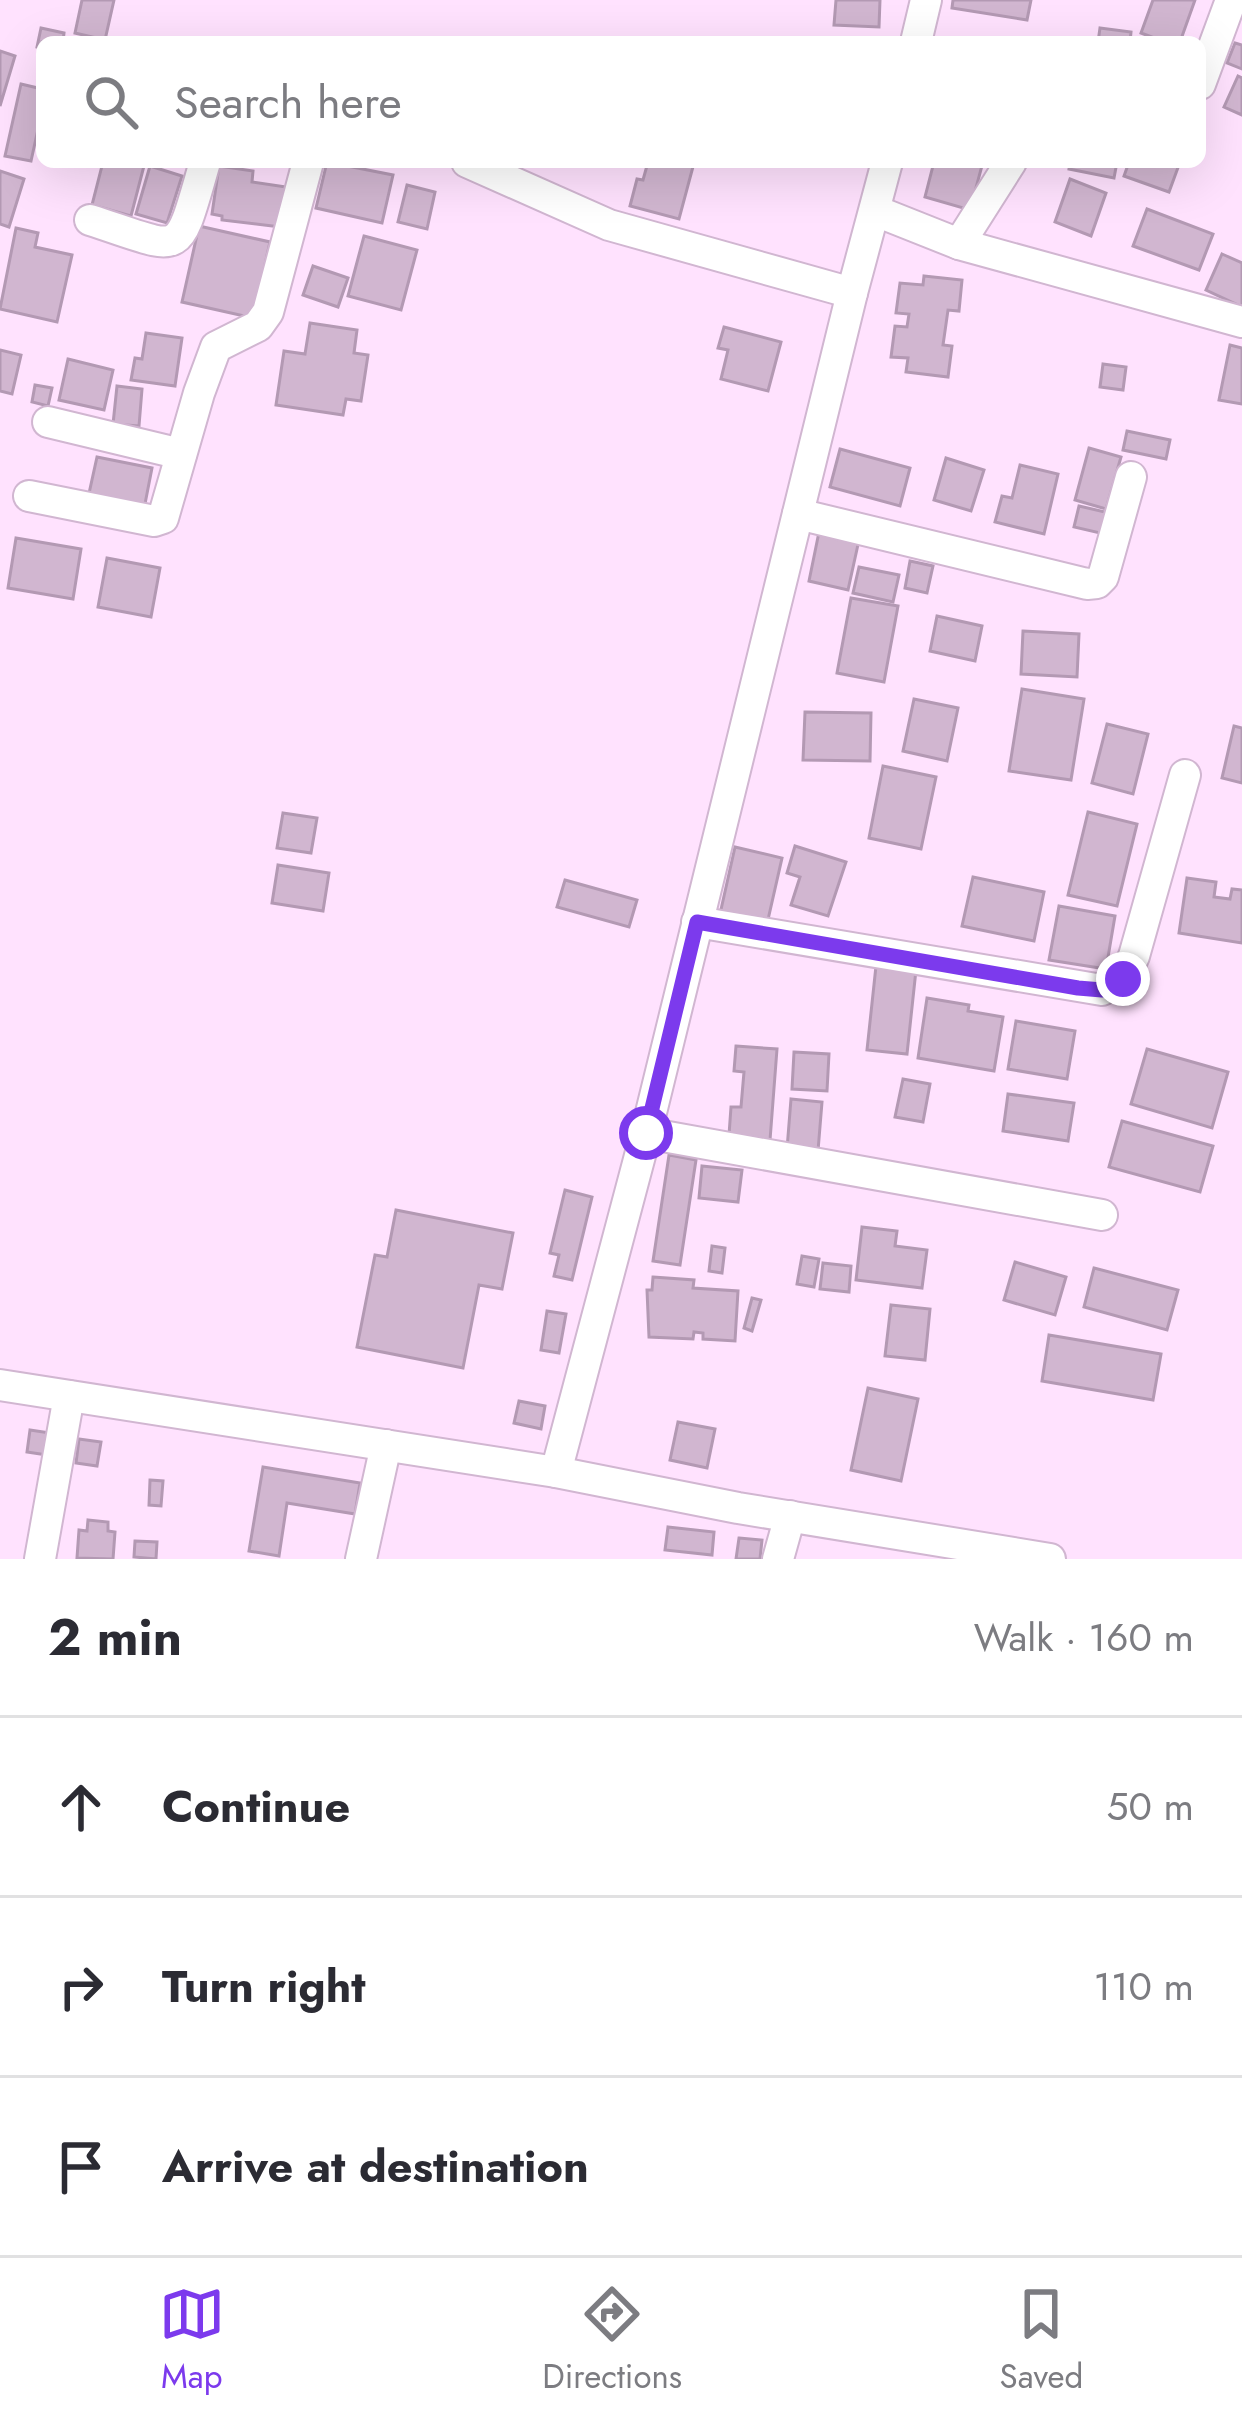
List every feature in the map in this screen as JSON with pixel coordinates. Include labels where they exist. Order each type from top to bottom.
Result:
[{"type":"street","points":[[917,36],[926,0]]},
{"type":"street","points":[[1206,68],[1232,0]]},
{"type":"street","points":[[90,220],[162,243],[175,242],[184,233],[203,168]]},
{"type":"street","points":[[29,496],[154,521],[163,518],[216,347],[258,326],[268,312],[306,168]]},
{"type":"street","points":[[481,168],[609,225],[852,293]]},
{"type":"street","points":[[556,1472],[646,1133],[886,168]]},
{"type":"street","points":[[959,244],[1007,168]]},
{"type":"street","points":[[876,212],[959,244],[1242,322]]},
{"type":"street","points":[[48,422],[181,454]]},
{"type":"street","points":[[797,514],[1087,584],[1103,577],[1131,477]]},
{"type":"street","points":[[697,922],[1102,990],[1123,979],[1134,956],[1185,775]]},
{"type":"street","points":[[646,1133],[1102,1215]]},
{"type":"street","points":[[0,1385],[556,1472],[1050,1559]]},
{"type":"street","points":[[40,1559],[69,1396]]},
{"type":"street","points":[[361,1559],[386,1445]]},
{"type":"street","points":[[778,1559],[790,1516]]},
{"type":"building","points":[[82,0],[114,0],[106,36],[75,33]]},
{"type":"building","points":[[836,0],[880,0],[879,27],[834,25]]},
{"type":"building","points":[[953,0],[1031,0],[1027,20],[952,8]]},
{"type":"building","points":[[1153,0],[1195,0],[1182,36],[1141,33]]},
{"type":"building","points":[[41,28],[64,33],[64,36],[39,36]]},
{"type":"building","points":[[1100,28],[1131,32],[1131,36],[1099,36]]},
{"type":"building","points":[[1235,43],[1242,45],[1242,69],[1227,63]]},
{"type":"building","points":[[0,51],[15,56],[0,106]]},
{"type":"building","points":[[1238,76],[1242,78],[1242,115],[1224,107]]},
{"type":"building","points":[[21,84],[36,88],[31,161],[5,156]]},
{"type":"building","points":[[101,168],[143,168],[131,216],[92,205]]},
{"type":"building","points":[[149,168],[182,176],[167,223],[136,214]]},
{"type":"building","points":[[219,168],[253,171],[252,182],[286,187],[281,227],[222,220],[212,214]]},
{"type":"building","points":[[326,168],[393,175],[382,223],[316,208]]},
{"type":"building","points":[[646,168],[693,168],[679,219],[630,206],[637,179],[643,180]]},
{"type":"building","points":[[932,168],[981,168],[970,210],[925,197]]},
{"type":"building","points":[[1069,168],[1116,168],[1114,178]]},
{"type":"building","points":[[1127,168],[1178,168],[1169,192],[1124,176]]},
{"type":"building","points":[[0,171],[24,179],[9,227],[0,224]]},
{"type":"building","points":[[1070,179],[1106,193],[1091,236],[1055,222]]},
{"type":"building","points":[[407,185],[435,192],[427,229],[398,222]]},
{"type":"building","points":[[1147,209],[1213,234],[1199,270],[1133,246]]},
{"type":"building","points":[[199,226],[270,242],[253,318],[182,302]]},
{"type":"building","points":[[16,228],[38,233],[35,247],[72,255],[57,322],[0,309]]},
{"type":"building","points":[[364,236],[417,250],[401,310],[348,296]]},
{"type":"building","points":[[1222,254],[1242,263],[1242,307],[1206,290]]},
{"type":"building","points":[[313,266],[348,278],[338,307],[303,295]]},
{"type":"building","points":[[924,276],[962,280],[959,311],[948,310],[943,345],[952,346],[948,377],[906,372],[908,358],[891,357],[895,326],[907,327],[909,314],[896,313],[900,283],[923,285]]},
{"type":"building","points":[[310,323],[357,330],[354,353],[368,355],[361,401],[346,399],[343,415],[276,405],[284,351],[305,354]]},
{"type":"building","points":[[724,327],[781,342],[768,391],[721,379],[728,350],[718,348]]},
{"type":"building","points":[[146,333],[182,338],[175,386],[131,380],[135,358],[142,359]]},
{"type":"building","points":[[1230,345],[1242,348],[1242,404],[1219,400]]},
{"type":"building","points":[[0,350],[21,355],[12,394],[0,391]]},
{"type":"building","points":[[68,359],[113,370],[104,410],[59,400]]},
{"type":"building","points":[[1103,364],[1126,367],[1123,390],[1100,387]]},
{"type":"building","points":[[35,385],[52,388],[48,406],[32,402]]},
{"type":"building","points":[[117,386],[142,389],[139,426],[113,424]]},
{"type":"building","points":[[1127,431],[1170,440],[1166,459],[1123,450]]},
{"type":"building","points":[[1089,448],[1121,457],[1106,509],[1075,500]]},
{"type":"building","points":[[840,449],[910,468],[900,506],[830,487]]},
{"type":"building","points":[[97,457],[152,468],[144,509],[88,498]]},
{"type":"building","points":[[946,458],[984,470],[971,511],[934,500]]},
{"type":"building","points":[[1020,465],[1058,474],[1044,534],[995,522],[1002,496],[1012,498]]},
{"type":"building","points":[[1079,506],[1118,515],[1113,536],[1074,527]]},
{"type":"building","points":[[819,532],[859,540],[848,590],[809,581]]},
{"type":"building","points":[[16,538],[81,549],[73,599],[8,588]]},
{"type":"building","points":[[107,558],[160,568],[151,617],[98,607]]},
{"type":"building","points":[[910,561],[933,566],[927,593],[905,588]]},
{"type":"building","points":[[859,567],[899,575],[893,602],[853,593]]},
{"type":"building","points":[[851,598],[898,606],[884,682],[837,673]]},
{"type":"building","points":[[937,616],[982,626],[975,661],[930,651]]},
{"type":"building","points":[[1023,631],[1079,634],[1077,677],[1021,674]]},
{"type":"building","points":[[1022,689],[1084,699],[1071,780],[1009,771]]},
{"type":"building","points":[[914,699],[958,708],[947,761],[903,751]]},
{"type":"building","points":[[805,712],[871,713],[870,761],[803,760]]},
{"type":"building","points":[[1107,724],[1148,734],[1133,794],[1092,783]]},
{"type":"building","points":[[1234,726],[1242,728],[1242,783],[1222,778]]},
{"type":"building","points":[[883,766],[936,777],[921,849],[869,838]]},
{"type":"building","points":[[1088,812],[1137,824],[1117,906],[1068,895]]},
{"type":"building","points":[[283,813],[317,818],[311,853],[277,848]]},
{"type":"building","points":[[795,846],[846,862],[828,916],[791,905],[800,877],[787,873]]},
{"type":"building","points":[[735,847],[782,858],[767,924],[720,914]]},
{"type":"building","points":[[278,865],[329,873],[323,911],[272,903]]},
{"type":"building","points":[[973,877],[1044,892],[1034,941],[962,926]]},
{"type":"building","points":[[1187,878],[1216,882],[1214,897],[1230,899],[1232,889],[1242,890],[1242,943],[1179,933]]},
{"type":"building","points":[[565,880],[637,900],[629,927],[557,907]]},
{"type":"building","points":[[1059,906],[1115,916],[1106,969],[1049,960]]},
{"type":"building","points":[[876,966],[916,970],[907,1054],[867,1050]]},
{"type":"building","points":[[927,998],[1003,1017],[994,1071],[918,1058]]},
{"type":"building","points":[[1016,1021],[1075,1031],[1067,1079],[1008,1069]]},
{"type":"building","points":[[736,1046],[777,1049],[770,1140],[729,1135],[731,1107],[741,1107],[744,1072],[734,1071]]},
{"type":"building","points":[[1147,1049],[1228,1072],[1212,1128],[1131,1104]]},
{"type":"building","points":[[794,1052],[829,1054],[827,1091],[792,1089]]},
{"type":"building","points":[[903,1079],[930,1084],[923,1122],[895,1117]]},
{"type":"building","points":[[1008,1094],[1074,1103],[1068,1141],[1003,1131]]},
{"type":"building","points":[[791,1099],[822,1102],[818,1151],[787,1149]]},
{"type":"building","points":[[1122,1121],[1213,1146],[1200,1192],[1109,1167]]},
{"type":"building","points":[[669,1155],[696,1160],[680,1265],[653,1261]]},
{"type":"building","points":[[702,1166],[742,1170],[738,1202],[699,1198]]},
{"type":"building","points":[[565,1190],[592,1197],[572,1280],[554,1276],[559,1255],[550,1253]]},
{"type":"building","points":[[396,1210],[513,1233],[502,1289],[479,1285],[463,1368],[357,1347],[375,1255],[387,1257]]},
{"type":"building","points":[[862,1227],[897,1231],[895,1246],[927,1250],[922,1288],[856,1280]]},
{"type":"building","points":[[712,1246],[725,1248],[722,1273],[709,1271]]},
{"type":"building","points":[[802,1256],[819,1259],[814,1287],[797,1284]]},
{"type":"building","points":[[1015,1262],[1066,1277],[1055,1315],[1004,1300]]},
{"type":"building","points":[[823,1263],[851,1266],[849,1292],[820,1289]]},
{"type":"building","points":[[1094,1268],[1178,1290],[1167,1330],[1084,1307]]},
{"type":"building","points":[[653,1277],[694,1280],[693,1288],[738,1291],[735,1341],[703,1339],[703,1333],[694,1332],[693,1339],[649,1337],[647,1290],[652,1290]]},
{"type":"building","points":[[752,1298],[761,1300],[752,1331],[744,1328]]},
{"type":"building","points":[[891,1305],[930,1309],[925,1360],[885,1356]]},
{"type":"building","points":[[547,1311],[566,1314],[559,1353],[541,1350]]},
{"type":"building","points":[[1049,1335],[1161,1354],[1153,1400],[1042,1381]]},
{"type":"building","points":[[868,1388],[918,1399],[901,1481],[851,1470]]},
{"type":"building","points":[[519,1401],[545,1406],[541,1429],[514,1423]]},
{"type":"building","points":[[678,1422],[715,1429],[707,1468],[670,1460]]},
{"type":"building","points":[[30,1430],[50,1433],[47,1455],[27,1452]]},
{"type":"building","points":[[79,1439],[101,1442],[97,1466],[76,1463]]},
{"type":"building","points":[[263,1467],[360,1483],[355,1514],[287,1503],[279,1556],[249,1551]]},
{"type":"building","points":[[150,1480],[163,1481],[161,1506],[149,1505]]},
{"type":"building","points":[[88,1520],[108,1522],[108,1531],[115,1532],[113,1559],[77,1558],[79,1530],[87,1531]]},
{"type":"building","points":[[668,1527],[714,1532],[712,1555],[665,1550]]},
{"type":"building","points":[[739,1538],[762,1540],[760,1559],[736,1559]]},
{"type":"building","points":[[135,1541],[157,1542],[156,1559],[134,1557]]},
{"type":"route","points":[[646,1133],[697,922],[1078,988],[1102,990],[1123,979]]}]
